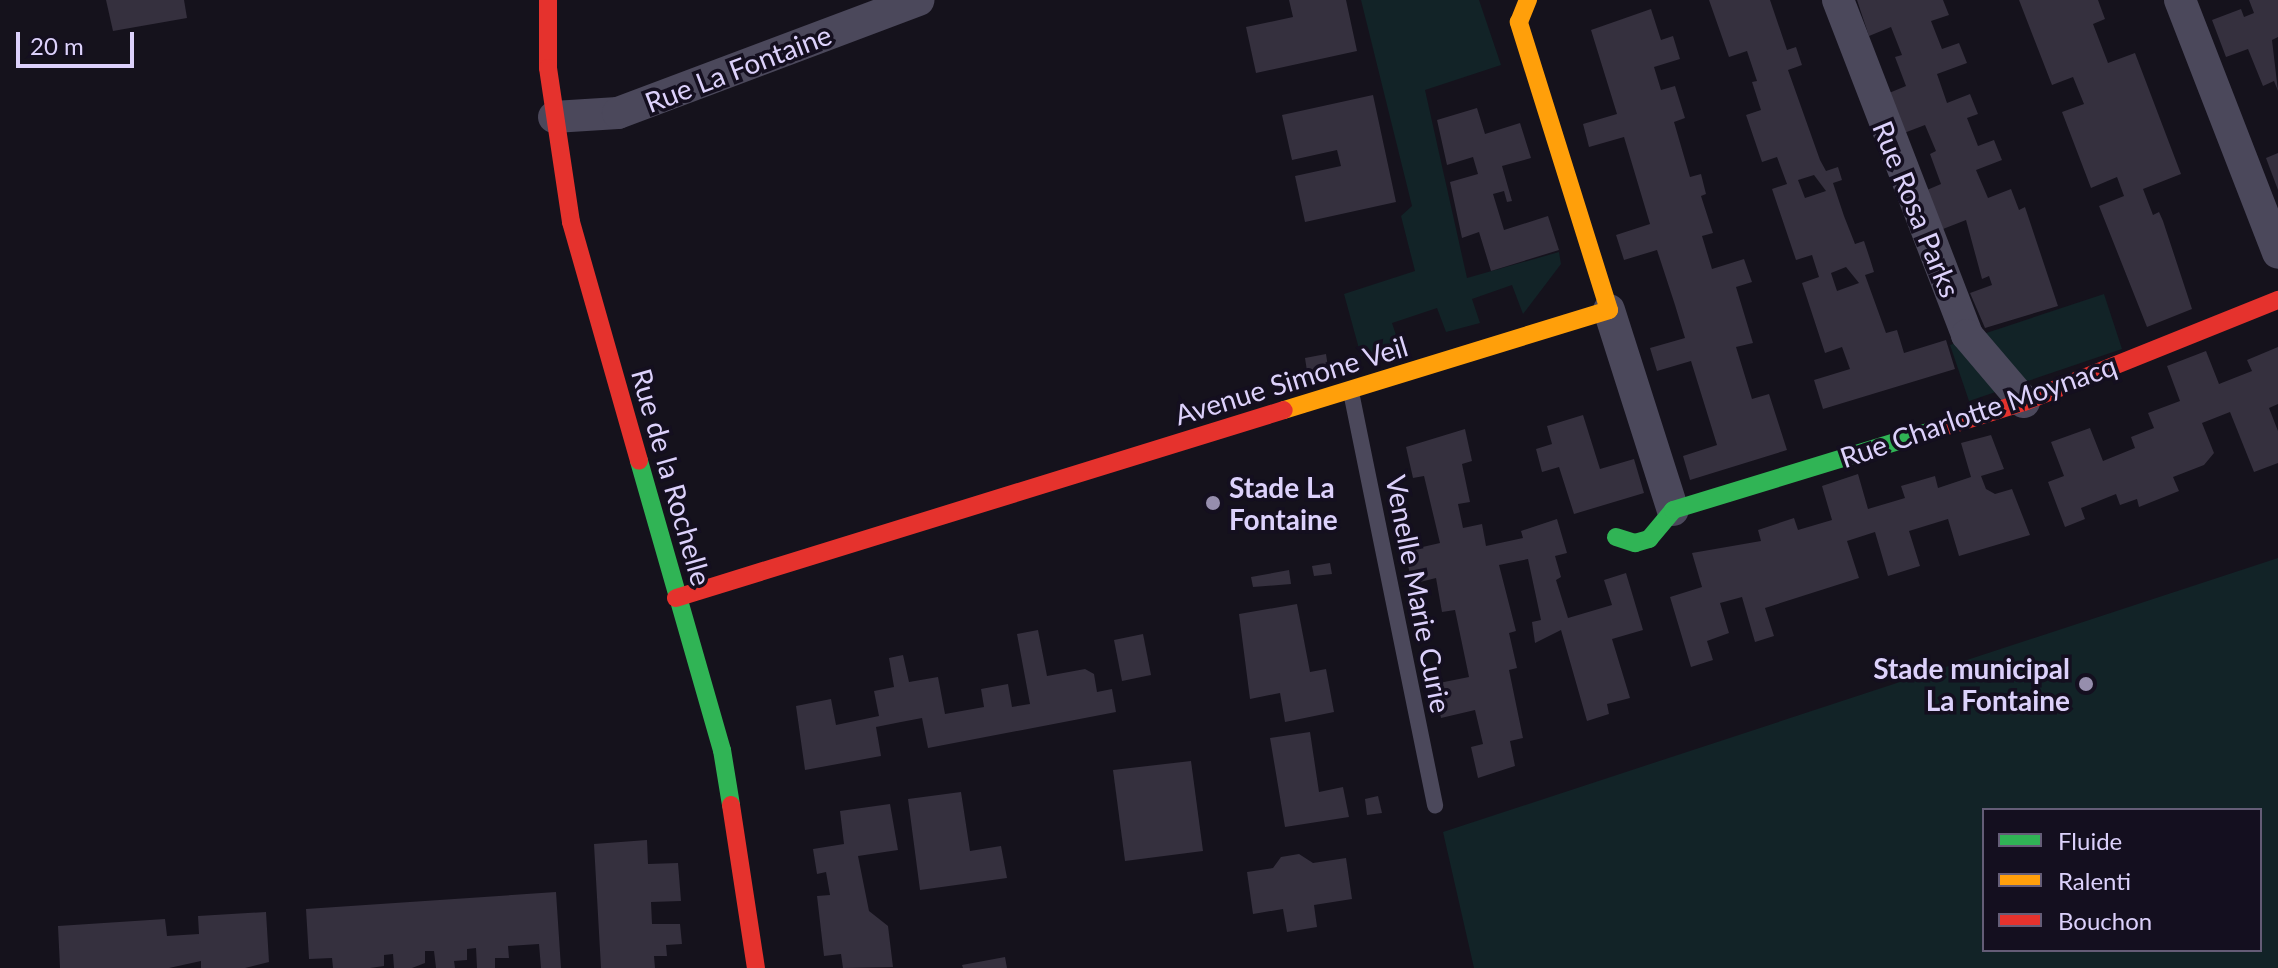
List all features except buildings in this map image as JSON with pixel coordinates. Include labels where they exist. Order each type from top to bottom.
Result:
[{"type":"street","name":"Rue de la Rochelle","points":[[548,0],[554,117],[571,222],[725,764],[756,968]]},
{"type":"street","name":"Rue La Fontaine","points":[[554,117],[618,113],[918,0]]},
{"type":"street","points":[[1528,0],[1519,22],[1673,510],[1649,539],[1635,543],[1616,537]]},
{"type":"street","name":"Rue Rosa Parks","points":[[1838,0],[1967,335],[2024,402]]},
{"type":"street","points":[[2180,0],[2278,253]]},
{"type":"street","name":"Rue Charlotte Moynacq","points":[[1673,510],[2024,402],[2278,300]]},
{"type":"street","name":"Avenue Simone Veil","points":[[676,598],[1609,310]]},
{"type":"lane","name":"Venelle Marie Curie","points":[[1351,392],[1435,806]]},
{"type":"shaded area","points":[[1361,0],[1479,0],[1501,65],[1425,90],[1467,278],[1559,252],[1561,264],[1523,314],[1512,285],[1472,299],[1480,323],[1446,332],[1437,308],[1392,323],[1400,347],[1361,356],[1344,294],[1415,271],[1401,216],[1412,206]]},
{"type":"shaded area","points":[[2104,294],[2122,349],[1969,401],[1950,345]]},
{"type":"shaded area","name":"Stade municipal La Fontaine","points":[[2278,558],[2278,968],[1474,968],[1443,832]]},
{"type":"traffic: fast","points":[[1616,537],[1635,543],[1649,539],[1673,510],[1941,428]]},
{"type":"traffic: fast","points":[[639,461],[722,750],[731,805]]},
{"type":"traffic: slow","points":[[1284,410],[1609,310],[1519,22],[1528,0]]},
{"type":"traffic: jam","points":[[548,0],[548,68],[571,222],[639,461]]},
{"type":"traffic: jam","points":[[1941,428],[2024,402],[2278,300]]},
{"type":"traffic: jam","points":[[676,598],[1284,410]]},
{"type":"traffic: jam","points":[[731,805],[756,968]]},
{"type":"place","name":"Stade La Fontaine","points":[[1213,503]]},
{"type":"place","name":"Stade municipal La Fontaine","points":[[2086,684]]}]
